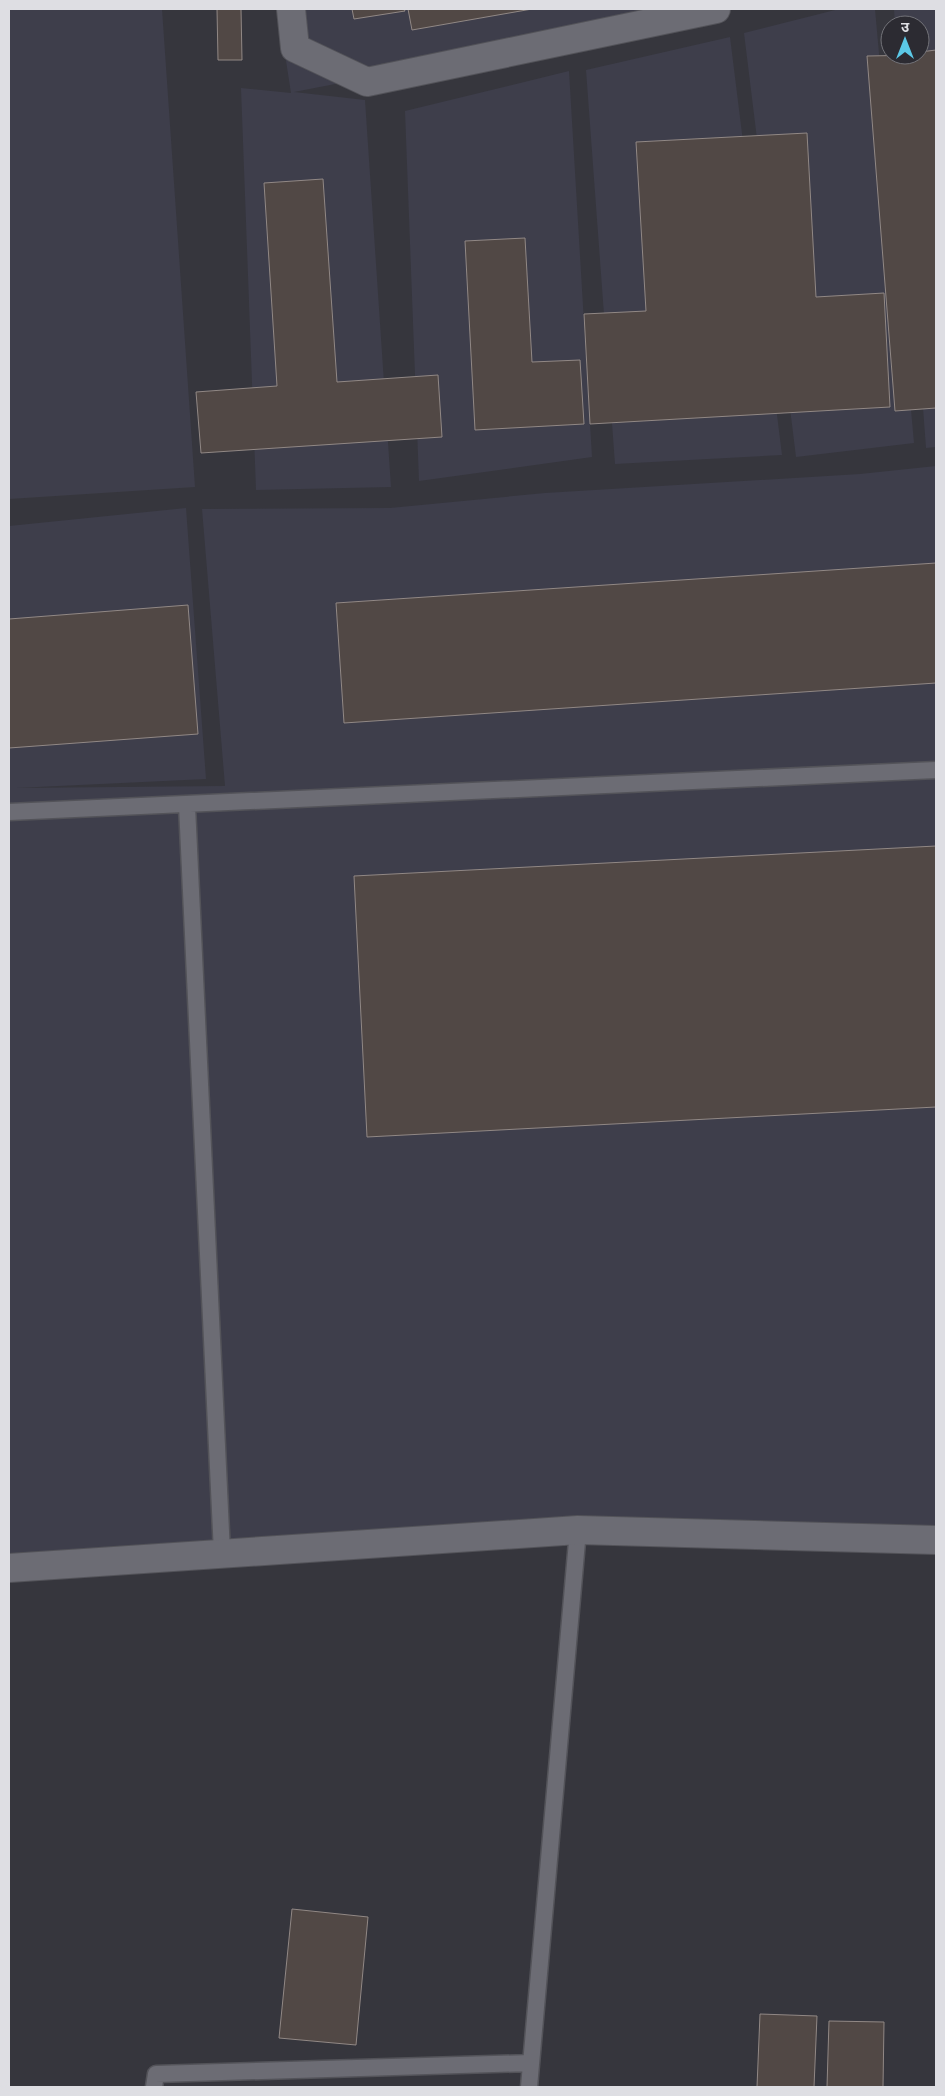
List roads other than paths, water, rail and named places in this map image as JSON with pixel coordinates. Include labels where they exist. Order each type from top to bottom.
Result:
[{"type":"street","points":[[291,9],[295,48],[367,82],[716,9]]},
{"type":"street","points":[[9,1568],[578,1530],[936,1540]]},
{"type":"lane","points":[[9,812],[187,806],[936,770]]},
{"type":"lane","points":[[187,806],[222,1554]]},
{"type":"lane","points":[[529,2087],[578,1530]]},
{"type":"lane","points":[[154,2087],[156,2074],[531,2063]]}]
